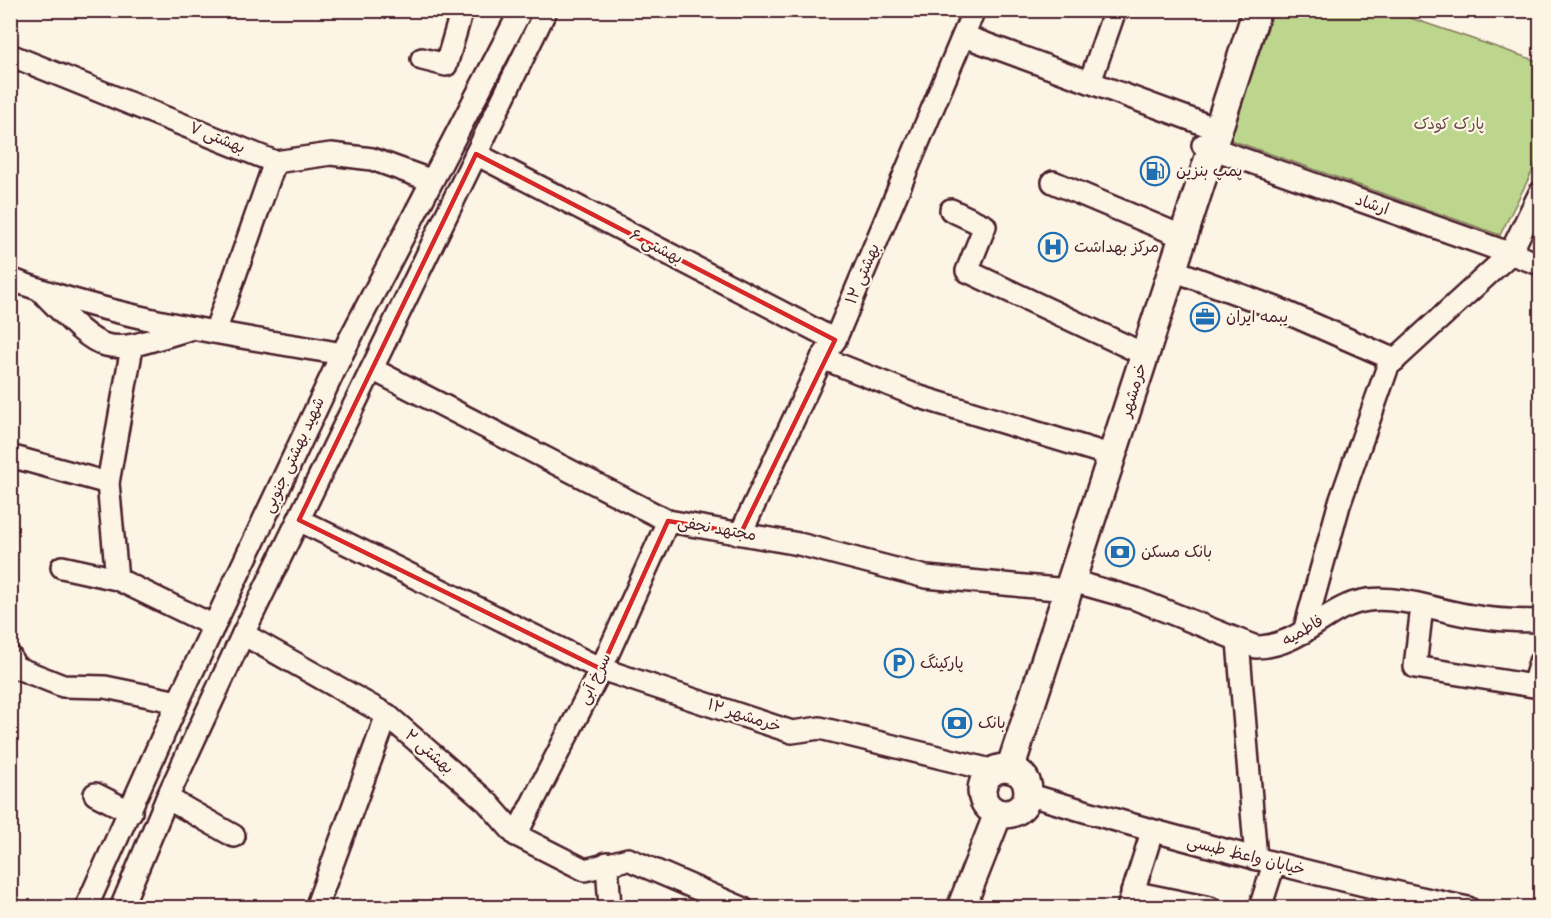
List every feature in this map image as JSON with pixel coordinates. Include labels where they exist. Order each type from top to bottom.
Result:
[{"type":"main road","name":"خرمشهر","points":[[1002,770],[1173,270],[1208,139],[1247,10]]},
{"type":"main road","name":"خرمشهر","points":[[1065,585],[1100,452],[1174,233],[1257,10]]},
{"type":"main road","points":[[1002,770],[1025,781],[1027,794],[1025,802],[1014,812],[999,814],[991,810],[982,797],[984,782],[1002,770]]},
{"type":"main road","points":[[961,908],[999,814]]},
{"type":"street","points":[[422,59],[446,65],[462,10]]},
{"type":"street","name":"شهید بهشتی جنوبی","points":[[86,908],[131,812],[178,702],[342,354],[430,180],[521,10]]},
{"type":"street","name":"شهید بهشتی جنوبی","points":[[121,908],[166,798],[243,634],[546,10]]},
{"type":"street","name":"بهشتی ۱۲","points":[[741,533],[822,358],[835,340],[974,10]]},
{"type":"street","points":[[1090,82],[1115,10]]},
{"type":"street","name":"ارشاد","points":[[963,36],[1090,82],[1208,139],[1540,264]]},
{"type":"street","name":"بهشتی ۷","points":[[10,55],[274,162]]},
{"type":"street","points":[[215,332],[274,162],[331,154],[372,159],[430,180]]},
{"type":"street","name":"بهشتی ۶","points":[[476,154],[835,340]]},
{"type":"street","points":[[1053,182],[1174,233]]},
{"type":"street","points":[[1304,632],[1340,505],[1391,363],[1510,254],[1540,193]]},
{"type":"street","points":[[951,210],[986,226],[967,271],[1135,350]]},
{"type":"street","points":[[411,219],[438,233]]},
{"type":"street","points":[[1173,270],[1276,308],[1391,363]]},
{"type":"street","points":[[10,279],[40,290],[193,328],[342,354]]},
{"type":"street","points":[[40,290],[92,341],[118,348],[193,328]]},
{"type":"street","points":[[117,579],[108,483],[132,346]]},
{"type":"street","points":[[822,358],[920,397],[1100,452]]},
{"type":"street","name":"مجتهد نجفی","points":[[372,369],[668,520],[799,544],[926,577],[1065,585]]},
{"type":"street","points":[[10,456],[108,483]]},
{"type":"street","name":"خرمشهر ۱۲","points":[[299,520],[601,669],[792,732],[820,728],[1002,770]]},
{"type":"street","name":"سرخ آبی","points":[[516,835],[601,669],[668,520]]},
{"type":"street","points":[[62,567],[117,579],[214,626]]},
{"type":"street","name":"فاطمیه","points":[[1065,585],[1136,599],[1256,647],[1275,647],[1340,609],[1366,600],[1395,600],[1474,617],[1540,621]]},
{"type":"street","points":[[1422,606],[1415,667],[1533,686],[1540,662]]},
{"type":"street","name":"بهشتی ۲","points":[[243,634],[387,715],[487,802],[516,835],[585,870],[628,859],[742,908]]},
{"type":"street","points":[[1238,641],[1245,723],[1265,862],[1260,908]]},
{"type":"street","points":[[10,656],[15,667],[63,686],[105,687],[178,702]]},
{"type":"street","points":[[316,908],[387,715]]},
{"type":"street","points":[[95,794],[131,812]]},
{"type":"street","name":"خیابان واعظ طبسی","points":[[1027,794],[1152,832],[1265,862],[1468,908]]},
{"type":"street","points":[[166,798],[234,836]]},
{"type":"street","points":[[1152,832],[1130,900],[1210,908]]},
{"type":"street","points":[[607,863],[610,908]]},
{"type":"highlighted area","points":[[476,154],[835,340],[741,533],[668,521],[601,669],[299,520]]},
{"type":"green space","name":"پارک کودک","points":[[1274,11],[1390,11],[1540,62],[1540,156],[1500,235],[1228,139]]},
{"type":"place","name":"پمپ بنزین","points":[[1155,171]]},
{"type":"place","name":"مرکز بهداشت","points":[[1053,247]]},
{"type":"place","name":"یبمه ایران","points":[[1205,317]]},
{"type":"place","name":"بانک مسکن","points":[[1120,552]]},
{"type":"place","name":"پارکینگ","points":[[899,663]]},
{"type":"place","name":"بانک","points":[[957,723]]}]
